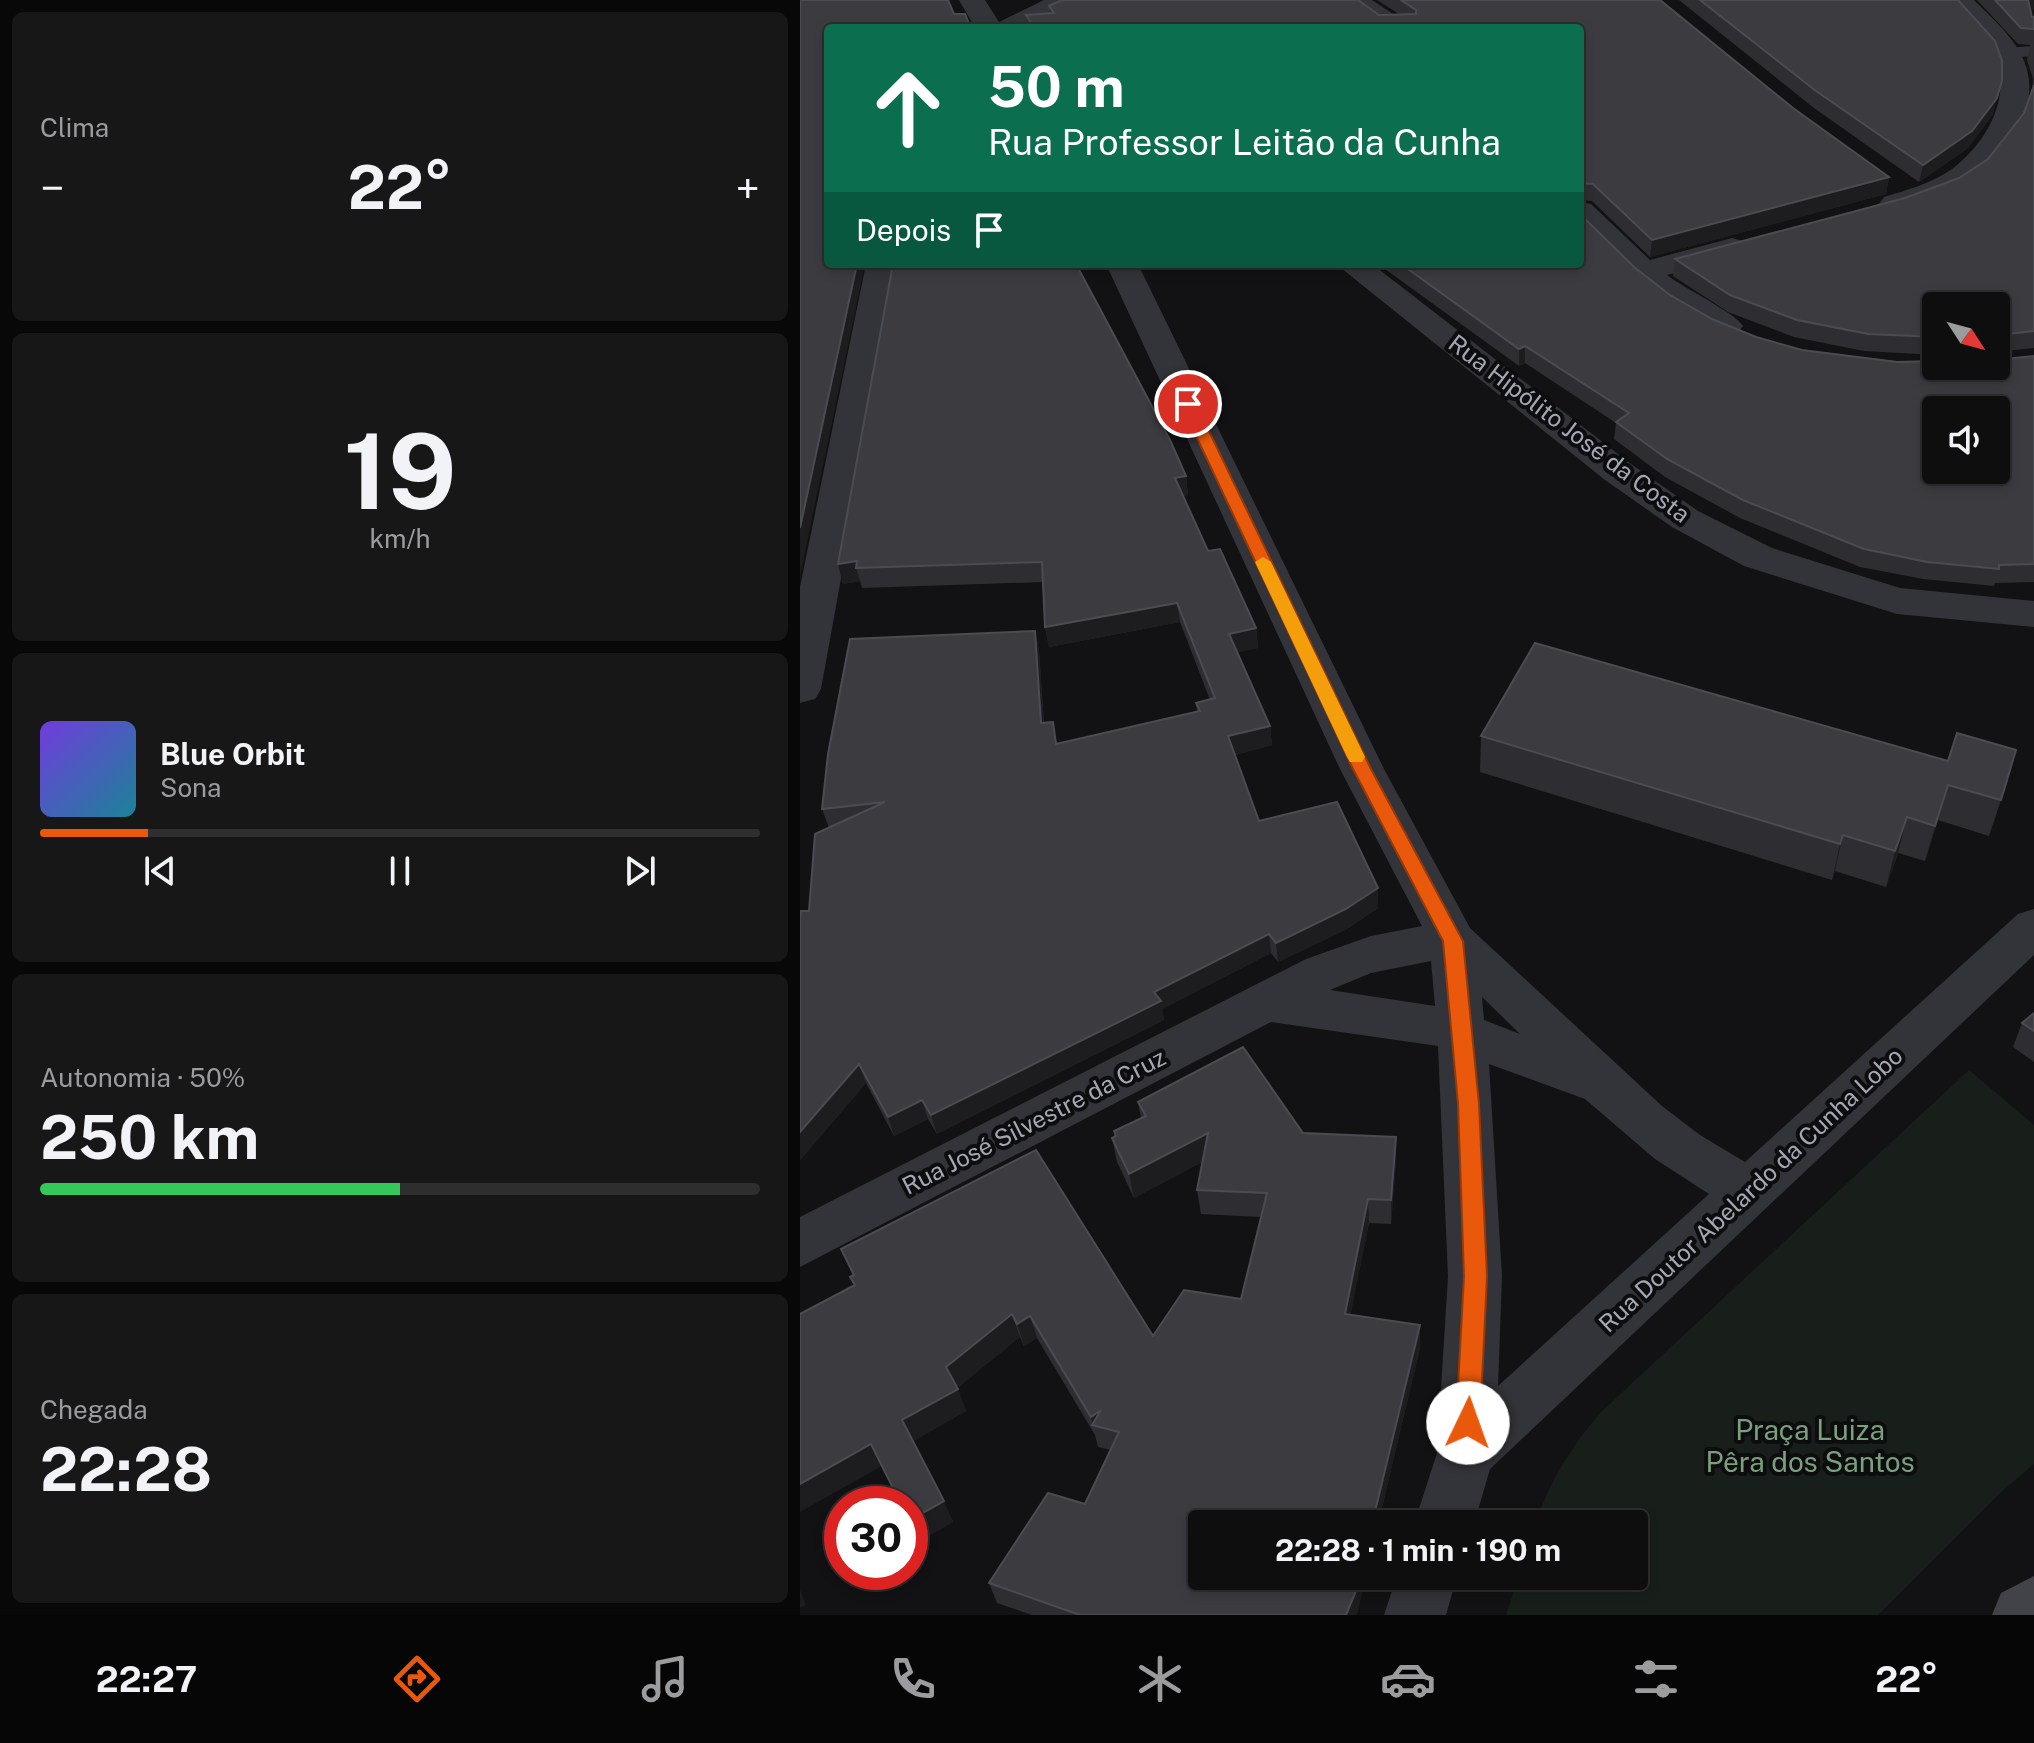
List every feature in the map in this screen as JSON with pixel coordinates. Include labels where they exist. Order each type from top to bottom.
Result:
[{"type":"street","points":[[972,0],[987,24]]},
{"type":"street","points":[[1016,24],[1041,10],[1070,0]]},
{"type":"street","points":[[1353,0],[1393,24]]},
{"type":"street","points":[[1872,211],[1916,197],[1962,176],[1984,156],[2008,116],[2014,92],[2013,68],[2019,52],[1959,0]]},
{"type":"street","points":[[1891,179],[1916,197]]},
{"type":"street","points":[[1584,215],[1685,306],[1756,339]]},
{"type":"street","points":[[1645,271],[1766,239]]},
{"type":"street","points":[[800,689],[881,268]]},
{"type":"street","points":[[1124,268],[1362,769],[1453,941],[1521,1002],[1602,1083],[1675,1145],[1751,1192]]},
{"type":"street","name":"Rua Hipólito José da Costa","points":[[1357,268],[1618,472],[1685,519],[1758,557],[1897,601],[2034,614]]},
{"type":"street","name":"Rua Doutor Abelardo da Cunha Lobo","points":[[1466,1453],[2034,927]]},
{"type":"street","points":[[1448,1510],[1466,1453],[1475,1276],[1453,941]]},
{"type":"street","name":"Rua José Silvestre da Cruz","points":[[800,1243],[1364,954],[1453,941]]},
{"type":"street","points":[[1268,1002],[1400,1018],[1461,1031],[1525,1058],[1602,1083]]},
{"type":"street","points":[[1415,1615],[1423,1590]]},
{"type":"street","points":[[2023,1615],[2034,1606]]},
{"type":"green space","name":"Praça Luiza Pêra dos Santos","points":[[1969,1070],[2034,1125],[2034,1464],[2000,1493],[1878,1615],[1506,1615],[1514,1590],[1648,1590],[1648,1510],[1541,1510],[1554,1479],[1600,1413]]},
{"type":"building","points":[[800,0],[948,0],[954,14],[965,14],[969,24],[824,24],[824,268],[856,268],[800,528]]},
{"type":"building","points":[[1062,0],[1358,0],[1379,15],[1416,14],[1416,10],[1401,0],[1660,0],[1793,108],[1889,177],[1652,240],[1593,184],[1584,183],[1584,24],[1032,24],[1026,15],[1054,13],[1049,6]]},
{"type":"building","points":[[1700,0],[1958,0],[1995,41],[2002,61],[2002,80],[1997,98],[1972,131],[1923,165],[1816,91]]},
{"type":"building","points":[[1995,0],[2028,0],[2034,17],[2034,29],[2021,28]]},
{"type":"building","points":[[2034,85],[2034,331],[2010,334],[2010,292],[1922,292],[1922,336],[1868,334],[1797,320],[1730,295],[1675,259],[1905,198],[1959,178],[1988,159],[2024,113]]},
{"type":"building","points":[[1584,218],[1634,267],[1670,295],[1712,319],[1756,337],[1802,350],[1897,362],[1922,361],[1922,380],[2010,380],[2010,359],[2034,356],[2034,564],[1999,565],[1999,569],[1927,562],[1864,549],[1743,500],[1667,459],[1616,422],[1629,413],[1525,346],[1519,349],[1407,268],[1584,268]]},
{"type":"building","points":[[892,268],[1078,268],[1170,440],[1186,476],[1175,478],[1208,551],[1220,549],[1256,628],[1229,634],[1270,726],[1228,736],[1259,821],[1337,802],[1378,888],[1346,909],[1276,943],[1269,934],[1154,992],[1161,1001],[931,1115],[922,1100],[888,1117],[859,1064],[800,1132],[800,918],[801,911],[809,911],[815,834],[885,802],[822,809],[828,754],[850,639],[1035,631],[1041,723],[1053,722],[1056,744],[1200,711],[1196,703],[1215,698],[1177,603],[1045,627],[1042,562],[856,568],[857,561],[838,564]]},
{"type":"building","points":[[1535,643],[1948,761],[1957,733],[2016,750],[2001,800],[1948,785],[1935,826],[1907,817],[1895,851],[1843,835],[1840,844],[1481,736]]},
{"type":"building","points":[[2034,1013],[2034,1031],[2022,1023]]},
{"type":"building","points":[[1243,1047],[1303,1133],[1396,1137],[1391,1200],[1368,1199],[1345,1314],[1420,1325],[1375,1510],[1188,1510],[1188,1590],[1356,1590],[1346,1615],[1080,1615],[989,1583],[1048,1493],[1085,1504],[1119,1432],[1092,1425],[1101,1410],[1091,1417],[1030,1316],[1017,1324],[1012,1314],[946,1367],[958,1389],[902,1420],[944,1501],[928,1510],[928,1486],[892,1486],[871,1444],[800,1484],[800,1314],[855,1285],[850,1277],[854,1275],[841,1249],[1036,1150],[1153,1336],[1184,1290],[1241,1299],[1267,1193],[1197,1190],[1208,1133],[1129,1174],[1112,1138],[1116,1136],[1114,1131],[1146,1116],[1138,1102]]},
{"type":"slow traffic","points":[[1263,562],[1356,757]]},
{"type":"route","points":[[1188,404],[1362,769],[1453,941],[1468,1104],[1475,1276],[1468,1423]]}]
